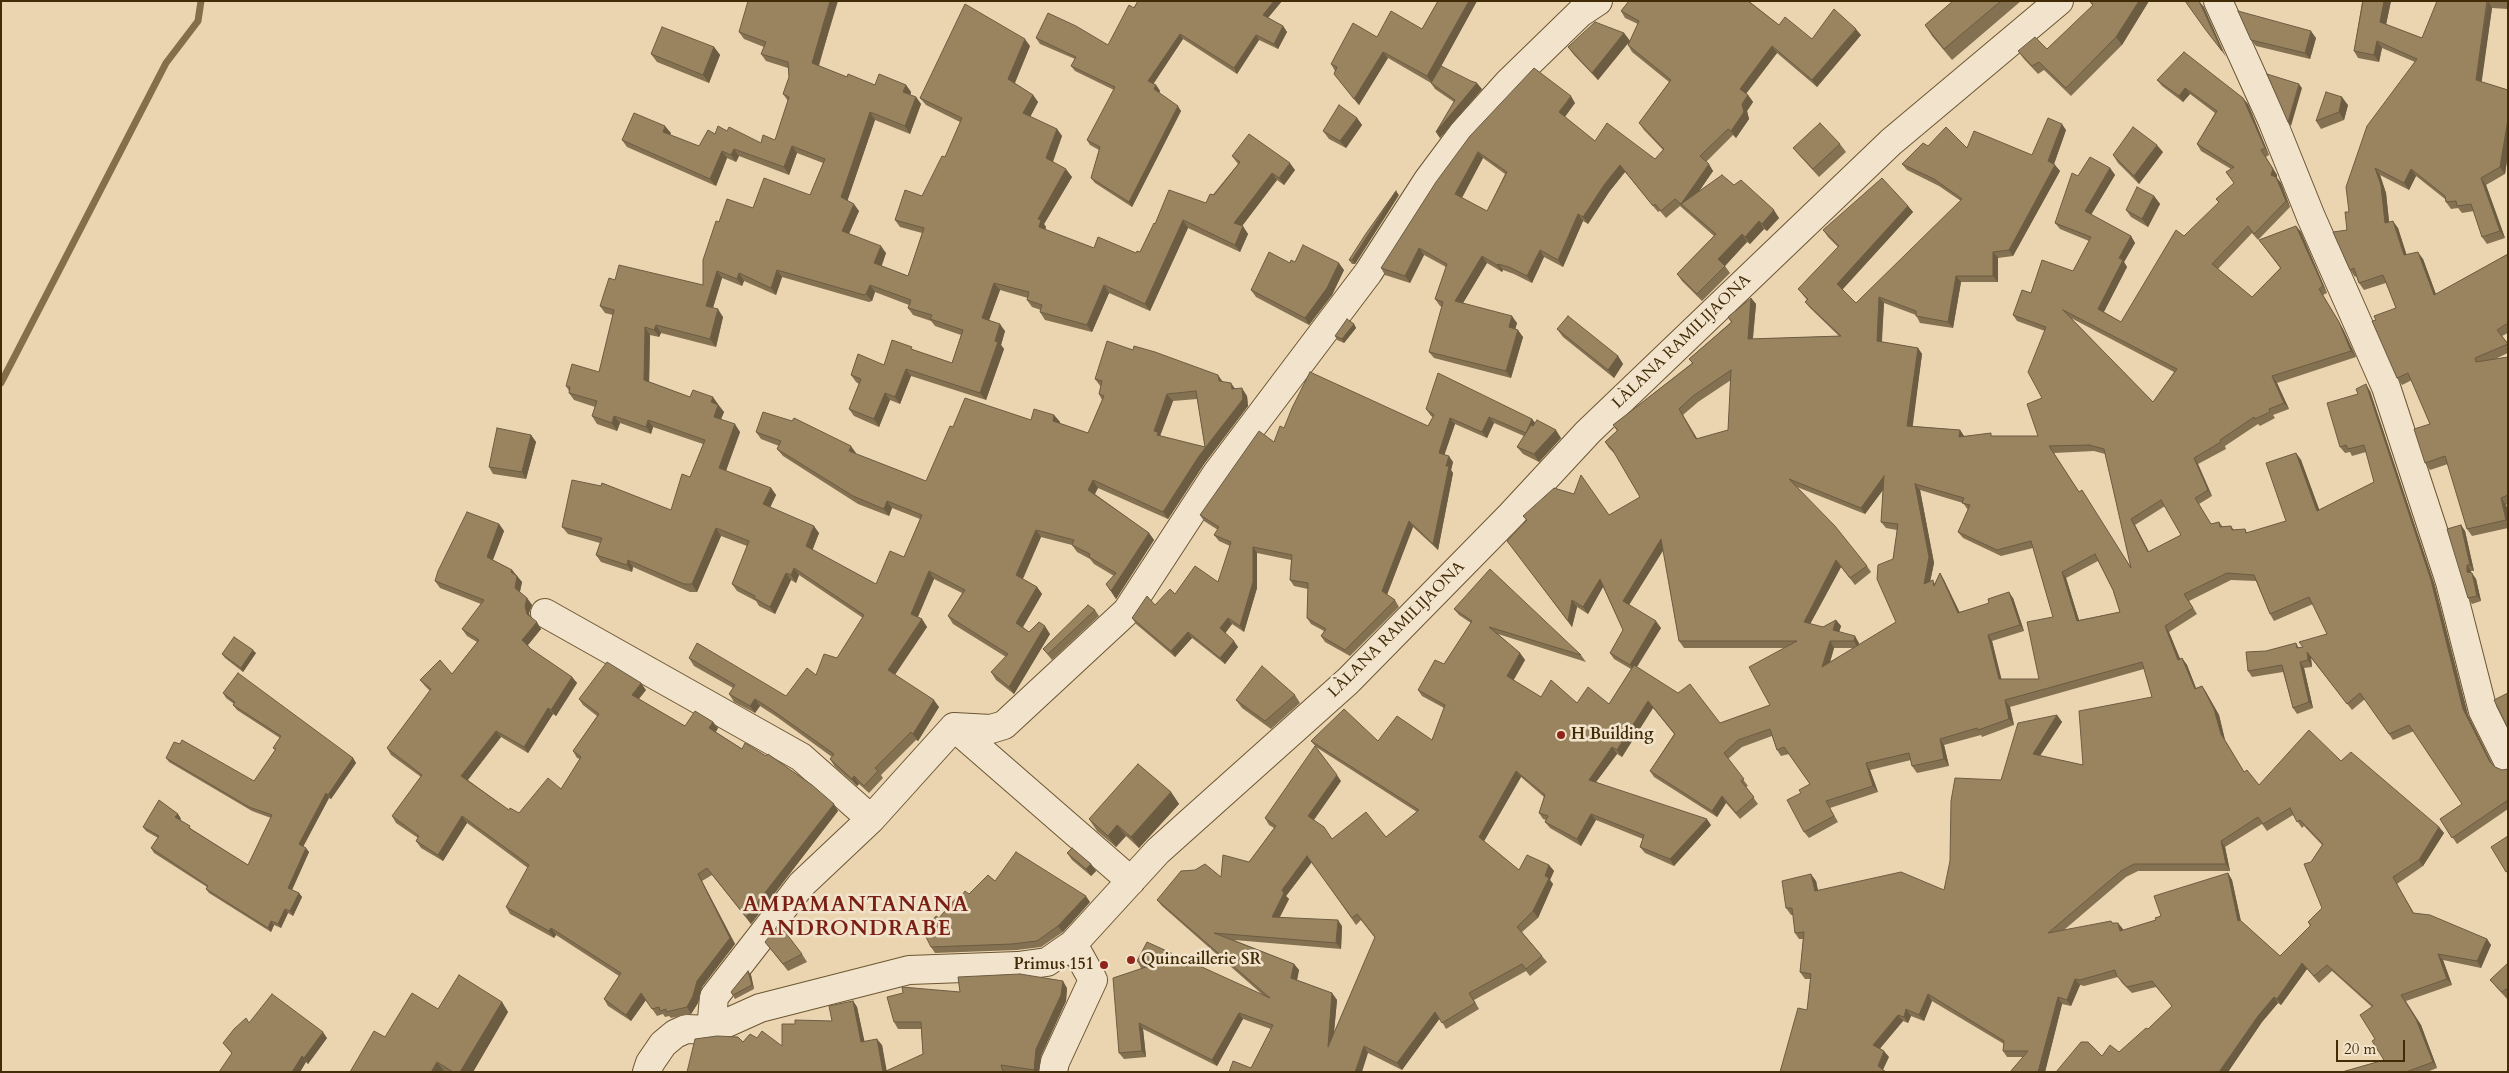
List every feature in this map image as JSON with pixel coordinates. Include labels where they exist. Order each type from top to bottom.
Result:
[{"type":"street","points":[[954,727],[991,729],[1004,725],[1127,611],[1217,473],[1368,273],[1428,180],[1463,133],[1508,83],[1574,19],[1598,1]]},
{"type":"street","name":"LÀLANA RAMILIJAONA","points":[[647,1072],[656,1053],[675,1034],[686,1029],[711,1030],[760,1008],[909,970],[1047,962],[1072,944],[1158,852],[1348,682],[1511,515],[1588,432],[1884,148],[1967,76],[2059,1]]},
{"type":"street","points":[[2218,1],[2272,120],[2311,217],[2386,387],[2450,582],[2484,711],[2508,761]]},
{"type":"street","points":[[545,613],[801,757],[871,818]]},
{"type":"street","points":[[711,1030],[714,997],[801,885],[871,818],[954,727]]},
{"type":"street","points":[[954,727],[1130,881]]},
{"type":"street","points":[[1053,1072],[1055,1062],[1093,980],[1072,944]]},
{"type":"building","points":[[748,1],[830,1],[812,63],[847,77],[848,74],[875,85],[879,74],[906,85],[903,92],[916,97],[905,126],[870,112],[841,197],[854,204],[842,231],[881,246],[874,263],[908,276],[924,228],[895,220],[905,190],[922,196],[942,156],[945,157],[962,118],[920,98],[965,4],[1025,39],[1008,79],[1033,95],[1023,113],[1057,129],[1046,158],[1066,169],[1038,219],[1041,220],[1039,227],[1094,248],[1098,237],[1136,253],[1137,251],[1140,252],[1155,224],[1169,190],[1206,203],[1210,194],[1214,195],[1240,162],[1232,156],[1249,134],[1290,163],[1279,178],[1272,173],[1234,223],[1243,226],[1235,245],[1183,220],[1145,304],[1104,285],[1087,325],[1040,312],[1042,305],[1027,300],[1029,292],[994,283],[982,318],[1000,324],[995,341],[998,342],[980,393],[906,369],[895,397],[885,393],[874,419],[849,409],[861,379],[851,375],[858,354],[884,365],[892,340],[912,347],[911,349],[952,363],[963,330],[930,319],[932,315],[908,308],[911,300],[870,285],[864,295],[777,270],[771,288],[739,273],[737,279],[717,271],[706,306],[718,309],[710,339],[656,325],[654,330],[645,327],[644,380],[690,397],[693,390],[713,397],[711,402],[718,405],[714,417],[735,424],[719,468],[771,488],[763,504],[814,526],[806,546],[876,584],[890,551],[904,557],[922,515],[887,501],[884,509],[853,496],[777,449],[781,441],[756,432],[763,412],[792,421],[794,418],[851,446],[849,451],[926,481],[950,426],[953,427],[965,398],[1031,420],[1034,409],[1054,415],[1053,421],[1088,433],[1104,396],[1099,394],[1102,381],[1095,379],[1107,341],[1133,350],[1134,346],[1155,352],[1218,375],[1219,381],[1231,383],[1232,389],[1242,388],[1243,399],[1199,456],[1163,512],[1093,480],[1088,490],[1149,533],[1111,591],[1106,584],[1116,573],[1089,557],[1090,554],[1072,545],[1074,540],[1036,530],[1016,575],[1037,587],[1016,623],[1029,632],[1039,622],[1045,626],[1009,687],[991,672],[1008,654],[948,616],[965,590],[929,571],[911,614],[922,619],[888,670],[934,700],[913,734],[911,732],[875,768],[878,771],[864,786],[854,776],[852,779],[830,759],[834,754],[755,699],[750,706],[729,694],[735,685],[689,658],[697,643],[786,696],[807,668],[816,675],[824,654],[837,658],[864,615],[794,568],[791,575],[786,573],[770,607],[754,598],[755,596],[732,584],[749,541],[716,528],[692,584],[684,584],[628,560],[627,565],[596,555],[602,538],[562,527],[572,480],[601,486],[602,483],[671,510],[682,474],[690,477],[705,440],[648,420],[646,427],[614,416],[612,423],[592,416],[597,401],[569,393],[570,387],[566,386],[572,364],[599,372],[614,310],[600,306],[609,278],[615,280],[619,265],[703,285],[703,260],[716,221],[719,222],[727,199],[753,208],[764,178],[810,195],[825,159],[792,146],[784,167],[734,149],[731,155],[722,151],[710,179],[622,140],[634,113],[665,126],[663,132],[699,146],[708,130],[715,134],[718,126],[727,131],[729,127],[761,143],[763,135],[775,140],[789,97],[783,94],[789,77],[788,62],[761,54],[766,42],[739,32]],"holes":[[[1196,391],[1205,447],[1157,435],[1158,432],[1154,431],[1167,394]]]},
{"type":"building","points":[[1138,1],[1274,1],[1263,15],[1283,26],[1274,44],[1256,35],[1234,68],[1180,34],[1148,81],[1156,85],[1154,89],[1178,106],[1129,202],[1091,178],[1100,147],[1087,140],[1115,87],[1071,66],[1076,57],[1036,38],[1048,13],[1076,26],[1108,45],[1129,5],[1134,8]]},
{"type":"building","points":[[1438,1],[1469,1],[1427,76],[1383,52],[1354,99],[1334,74],[1337,67],[1331,64],[1353,23],[1377,37],[1391,11],[1422,29]]},
{"type":"building","points":[[1629,1],[1748,1],[1779,25],[1785,17],[1812,39],[1834,9],[1856,29],[1812,80],[1772,46],[1740,89],[1748,95],[1742,104],[1744,112],[1731,131],[1728,129],[1700,156],[1709,164],[1681,204],[1675,199],[1661,211],[1655,204],[1653,206],[1620,165],[1583,217],[1578,214],[1558,260],[1540,250],[1527,276],[1509,267],[1497,265],[1482,256],[1455,301],[1512,316],[1509,327],[1518,330],[1506,371],[1429,352],[1443,302],[1435,299],[1447,264],[1419,248],[1405,276],[1381,268],[1436,182],[1470,136],[1534,68],[1571,96],[1559,112],[1595,141],[1607,123],[1655,159],[1664,149],[1639,123],[1671,80],[1628,45],[1639,21],[1621,11]],"holes":[[[1478,152],[1507,172],[1487,211],[1455,194]]]},
{"type":"building","points":[[1953,1],[2001,1],[1944,49],[1925,25]]},
{"type":"building","points":[[2090,1],[2139,1],[2116,37],[2066,88],[2039,62],[2032,66],[2018,51],[2035,37],[2047,49],[2093,5]]},
{"type":"building","points":[[2185,1],[2199,1],[2222,51],[2205,29]]},
{"type":"building","points":[[2363,1],[2384,1],[2380,22],[2422,38],[2437,1],[2487,1],[2476,80],[2508,90],[2508,119],[2500,167],[2481,178],[2500,231],[2482,237],[2471,204],[2457,206],[2456,201],[2446,202],[2445,196],[2411,169],[2404,183],[2375,168],[2381,185],[2385,223],[2393,221],[2404,255],[2418,252],[2434,295],[2508,254],[2508,323],[2497,330],[2508,344],[2475,358],[2476,362],[2508,357],[2508,495],[2501,498],[2506,520],[2467,529],[2445,456],[2425,463],[2414,429],[2430,424],[2408,373],[2397,378],[2372,321],[2376,320],[2374,316],[2396,308],[2383,275],[2359,283],[2354,268],[2350,270],[2333,232],[2347,230],[2345,212],[2349,212],[2346,187],[2367,126],[2417,59],[2377,41],[2374,55],[2354,51]]},
{"type":"building","points":[[2238,11],[2311,31],[2305,53],[2251,40]]},
{"type":"building","points":[[1595,22],[1624,33],[1592,73],[1568,47]]},
{"type":"building","points":[[662,27],[714,47],[703,75],[651,54]]},
{"type":"building","points":[[2184,52],[2243,98],[2265,148],[2261,150],[2273,169],[2271,175],[2276,177],[2286,201],[2254,234],[2248,226],[2212,264],[2252,297],[2281,268],[2259,240],[2296,226],[2323,286],[2319,289],[2339,322],[2351,351],[2272,376],[2284,403],[2269,409],[2270,412],[2255,419],[2254,417],[2220,440],[2221,442],[2194,458],[2208,490],[2195,498],[2211,524],[2219,522],[2220,527],[2231,526],[2232,530],[2245,529],[2246,533],[2286,521],[2266,463],[2296,453],[2317,511],[2374,482],[2364,445],[2348,449],[2346,445],[2340,447],[2327,403],[2358,394],[2356,389],[2366,384],[2431,580],[2463,709],[2490,762],[2502,770],[2508,769],[2508,800],[2452,838],[2440,819],[2462,804],[2409,725],[2389,734],[2360,693],[2347,704],[2307,652],[2308,660],[2300,662],[2309,702],[2293,708],[2282,665],[2248,671],[2246,652],[2266,651],[2296,643],[2297,648],[2303,647],[2299,642],[2327,634],[2309,597],[2270,614],[2254,575],[2227,573],[2184,594],[2193,608],[2165,626],[2178,660],[2182,658],[2195,689],[2202,686],[2214,709],[2221,734],[2244,772],[2247,770],[2259,785],[2309,730],[2341,761],[2351,752],[2439,827],[2419,860],[2393,877],[2413,913],[2430,915],[2487,939],[2477,961],[2438,954],[2447,979],[2401,995],[2416,1019],[2433,1062],[2406,1072],[2342,1072],[2384,1060],[2372,1041],[2375,1039],[2360,1015],[2373,1006],[2327,965],[2314,976],[2302,963],[2277,999],[2274,997],[2258,1016],[2219,1072],[2056,1072],[2081,1042],[2088,1042],[2102,1056],[2110,1045],[2119,1052],[2146,1028],[2148,1029],[2172,1006],[2152,981],[2127,987],[2117,976],[2115,970],[2080,980],[2075,979],[2067,1000],[2058,997],[2038,1072],[2010,1072],[2028,1051],[2003,1051],[2004,1041],[1928,994],[1919,1015],[1906,1009],[1904,1017],[1898,1015],[1873,1045],[1884,1051],[1878,1066],[1886,1072],[1780,1072],[1798,1008],[1807,1010],[1811,974],[1800,972],[1804,932],[1795,933],[1792,908],[1786,908],[1782,881],[1811,874],[1815,891],[1901,872],[1944,890],[1950,861],[1951,801],[1955,778],[2001,780],[2018,723],[2057,715],[2033,754],[2083,765],[2079,711],[2152,697],[2142,662],[2005,700],[2009,719],[1978,730],[1977,728],[1940,739],[1944,759],[1912,766],[1909,753],[1866,763],[1873,786],[1826,801],[1834,816],[1804,832],[1787,800],[1801,793],[1799,790],[1810,784],[1784,747],[1777,750],[1770,729],[1738,740],[1724,753],[1744,779],[1741,781],[1754,797],[1736,813],[1722,796],[1712,811],[1650,771],[1675,734],[1648,701],[1617,750],[1612,747],[1589,780],[1707,819],[1670,859],[1640,847],[1644,835],[1591,814],[1577,839],[1545,822],[1548,816],[1539,813],[1545,795],[1516,771],[1479,837],[1519,870],[1527,855],[1549,865],[1545,876],[1549,878],[1533,911],[1517,927],[1542,956],[1526,969],[1522,964],[1469,993],[1475,1003],[1442,1023],[1435,1012],[1397,1063],[1364,1046],[1355,1072],[1229,1072],[1233,1061],[1251,1068],[1273,1025],[1239,1013],[1212,1060],[1139,1023],[1142,1051],[1119,1053],[1113,978],[1149,966],[1137,961],[1147,942],[1270,998],[1157,900],[1181,871],[1195,870],[1205,864],[1221,877],[1223,855],[1249,862],[1276,826],[1265,818],[1315,746],[1337,775],[1308,816],[1324,827],[1332,839],[1366,812],[1386,837],[1419,810],[1311,741],[1344,709],[1378,741],[1397,716],[1432,740],[1445,705],[1418,690],[1435,660],[1444,664],[1472,621],[1454,609],[1490,569],[1581,655],[1489,627],[1520,653],[1507,676],[1541,697],[1551,680],[1577,703],[1588,687],[1609,704],[1634,665],[1678,693],[1690,684],[1720,723],[1770,705],[1749,667],[1797,641],[1679,641],[1661,539],[1623,601],[1656,621],[1630,665],[1610,653],[1623,630],[1600,579],[1583,607],[1572,600],[1568,621],[1507,541],[1527,520],[1523,516],[1554,488],[1574,494],[1581,475],[1609,515],[1640,497],[1612,449],[1605,442],[1618,430],[1613,425],[1693,363],[1689,359],[1732,322],[1728,317],[1751,298],[1748,339],[1841,336],[1805,302],[1808,299],[1798,289],[1839,246],[1823,230],[1882,178],[1908,206],[1837,284],[1856,303],[1962,199],[1934,179],[1902,164],[1923,143],[1928,146],[1946,127],[1967,148],[1974,131],[2032,155],[2048,118],[2062,124],[2048,161],[2055,165],[2009,250],[1993,252],[1993,276],[1956,276],[1948,322],[1916,316],[1916,311],[1879,297],[1877,341],[1918,348],[1907,426],[1960,430],[1959,437],[1991,433],[1991,436],[2038,436],[2027,404],[2042,398],[2028,372],[2046,327],[2013,315],[2022,290],[2031,293],[2042,260],[2073,271],[2091,237],[2055,223],[2072,173],[2078,176],[2090,157],[2110,168],[2085,211],[2131,236],[2119,258],[2123,260],[2098,309],[2121,322],[2176,230],[2184,236],[2219,202],[2216,199],[2234,183],[2226,172],[2234,167],[2197,144],[2217,111],[2185,88],[2179,96],[2157,80]],"holes":[[[2063,310],[2177,369],[2153,402]],[[1731,370],[1728,430],[1696,439],[1679,409],[1693,396]],[[2089,445],[2104,449],[2131,568],[2082,490],[2079,492],[2049,446]],[[1884,476],[1881,522],[1898,524],[1893,559],[1878,565],[1877,579],[1896,622],[1822,667],[1830,641],[1854,641],[1855,636],[1833,630],[1836,620],[1823,627],[1804,622],[1836,560],[1850,578],[1867,566],[1835,526],[1789,479],[1861,508]],[[1915,484],[1964,498],[1962,503],[1970,505],[1958,532],[1997,550],[2031,541],[2053,617],[2027,622],[2039,679],[1999,679],[1988,635],[2020,625],[2009,592],[1988,599],[1989,603],[1958,613],[1940,573],[1934,586],[1933,580],[1924,584],[1929,557]],[[2161,500],[2181,535],[2148,552],[2131,519]],[[2095,554],[2113,590],[2120,612],[2077,621],[2062,572]],[[2290,808],[2297,822],[2300,820],[2323,844],[2311,862],[2304,864],[2322,908],[2308,922],[2311,925],[2280,956],[2240,920],[2238,921],[2228,873],[2154,896],[2161,916],[2155,918],[2156,920],[2120,931],[2118,923],[2112,923],[2111,921],[2048,933],[2121,871],[2134,864],[2226,864],[2221,841],[2258,817],[2263,824]],[[1307,856],[1352,918],[1357,914],[1375,937],[1328,1047],[1332,993],[1291,978],[1294,964],[1214,933],[1336,943],[1338,920],[1272,917],[1284,893],[1282,890]]]},
{"type":"building","points":[[1441,66],[1477,83],[1436,132],[1455,100],[1431,83]]},
{"type":"building","points":[[2267,74],[2299,84],[2288,122]]},
{"type":"building","points":[[2326,92],[2342,97],[2339,112],[2316,121]]},
{"type":"building","points":[[1339,105],[1357,118],[1340,141],[1323,131]]},
{"type":"building","points":[[1820,123],[1840,144],[1813,169],[1793,148]]},
{"type":"building","points":[[2133,127],[2157,145],[2134,176],[2113,155]]},
{"type":"building","points":[[1722,175],[1734,185],[1741,180],[1774,210],[1762,224],[1759,221],[1745,237],[1742,234],[1718,259],[1725,266],[1697,294],[1677,274],[1716,234],[1681,204]]},
{"type":"building","points":[[2137,187],[2154,196],[2142,219],[2126,210]]},
{"type":"building","points":[[1396,191],[1352,260],[1349,260],[1365,235]]},
{"type":"building","points":[[1303,245],[1339,263],[1327,288],[1305,318],[1251,290],[1269,252],[1290,263],[1291,260],[1295,262]]},
{"type":"building","points":[[1568,316],[1618,356],[1608,370],[1557,329]]},
{"type":"building","points":[[1347,319],[1354,324],[1342,339],[1335,336]]},
{"type":"building","points":[[1310,372],[1428,426],[1434,415],[1426,409],[1438,373],[1532,419],[1526,433],[1489,417],[1482,432],[1450,418],[1439,453],[1449,456],[1446,466],[1449,466],[1433,544],[1409,521],[1382,591],[1395,600],[1345,650],[1321,636],[1326,629],[1307,618],[1308,583],[1290,580],[1292,555],[1253,547],[1253,582],[1240,626],[1228,618],[1220,628],[1234,641],[1220,658],[1188,632],[1171,651],[1132,618],[1147,596],[1155,605],[1170,589],[1175,594],[1195,566],[1218,582],[1231,542],[1214,535],[1219,527],[1200,515],[1259,431],[1274,442],[1280,426],[1284,428]]},
{"type":"building","points":[[1537,420],[1556,430],[1534,454],[1517,447],[1531,425],[1533,426]]},
{"type":"building","points":[[497,428],[531,435],[522,472],[489,467]]},
{"type":"building","points":[[467,512],[499,524],[487,557],[512,570],[511,572],[517,576],[515,588],[527,598],[525,606],[527,614],[537,622],[522,640],[531,649],[572,677],[551,710],[548,708],[524,747],[496,731],[461,776],[509,810],[510,808],[519,813],[548,778],[561,789],[581,757],[573,751],[599,714],[579,699],[607,662],[641,683],[632,695],[685,726],[695,711],[713,722],[709,728],[742,749],[745,743],[766,756],[768,754],[812,785],[834,804],[746,917],[707,868],[698,874],[730,938],[697,981],[693,996],[687,1007],[666,1012],[666,1009],[660,1011],[659,1007],[652,1009],[641,993],[626,1015],[604,999],[621,973],[551,928],[549,931],[506,907],[529,865],[462,816],[438,855],[416,841],[419,836],[392,816],[422,775],[387,748],[431,689],[420,680],[440,660],[452,674],[479,640],[462,629],[484,600],[435,581]]},
{"type":"building","points":[[2461,525],[2470,565],[2467,565],[2467,572],[2472,573],[2477,596],[2468,598],[2447,529]]},
{"type":"building","points":[[1088,605],[1095,610],[1048,654],[1043,649]]},
{"type":"building","points":[[234,637],[253,650],[241,668],[222,654]]},
{"type":"building","points":[[1262,666],[1295,695],[1265,721],[1236,700]]},
{"type":"building","points":[[238,673],[353,758],[328,795],[326,793],[299,844],[306,848],[288,888],[299,893],[290,911],[285,909],[278,924],[271,921],[268,928],[206,889],[208,886],[151,848],[159,836],[143,827],[159,800],[178,814],[175,817],[190,826],[189,828],[248,865],[272,815],[249,807],[166,758],[174,742],[180,744],[182,740],[254,781],[276,749],[273,748],[281,736],[233,705],[235,702],[223,693]]},
{"type":"building","points":[[2508,693],[2508,728],[2494,700]]},
{"type":"building","points":[[1138,764],[1171,792],[1131,837],[1117,825],[1108,836],[1089,819]]},
{"type":"building","points":[[2508,836],[2508,871],[2506,872],[2491,847]]},
{"type":"building","points":[[1072,848],[1091,864],[1086,869],[1067,853]]},
{"type":"building","points":[[1016,852],[1086,896],[1058,926],[1037,941],[1012,944],[931,947],[923,931],[936,916],[939,918],[957,897],[959,899],[965,891],[969,894],[988,875],[995,881]]},
{"type":"building","points":[[779,924],[802,954],[783,964],[765,942]]},
{"type":"building","points":[[2508,963],[2508,991],[2506,989],[2502,992],[2490,980]]},
{"type":"building","points":[[748,971],[752,985],[733,995],[731,992]]},
{"type":"building","points":[[1020,974],[1063,981],[1061,995],[1036,1049],[1034,1070],[1001,1065],[1003,1072],[884,1072],[923,1054],[921,1022],[894,1022],[887,997],[903,993],[902,987],[960,992],[958,977]]},
{"type":"building","points":[[459,975],[502,1002],[460,1072],[453,1072],[437,1062],[431,1072],[350,1072],[374,1031],[385,1037],[412,993],[438,1009]]},
{"type":"building","points":[[272,994],[323,1032],[304,1058],[302,1056],[292,1072],[219,1072],[232,1053],[223,1043],[246,1018],[249,1023]]},
{"type":"building","points":[[853,1001],[861,1042],[877,1039],[883,1072],[687,1072],[695,1039],[717,1036],[738,1037],[743,1042],[750,1034],[757,1038],[762,1031],[782,1046],[782,1024],[795,1024],[795,1020],[832,1021],[829,1006]]},
{"type":"waterway","points":[[1,383],[166,63],[198,21],[201,1]]},
{"type":"place","name":"H Building","points":[[1561,735]]},
{"type":"place","name":"Quincaillerie SR","points":[[1131,960]]},
{"type":"place","name":"Primus 151","points":[[1104,965]]},
{"type":"district","name":"AMPAMANTANANA ANDRONDRABE","points":[[856,918]]}]
